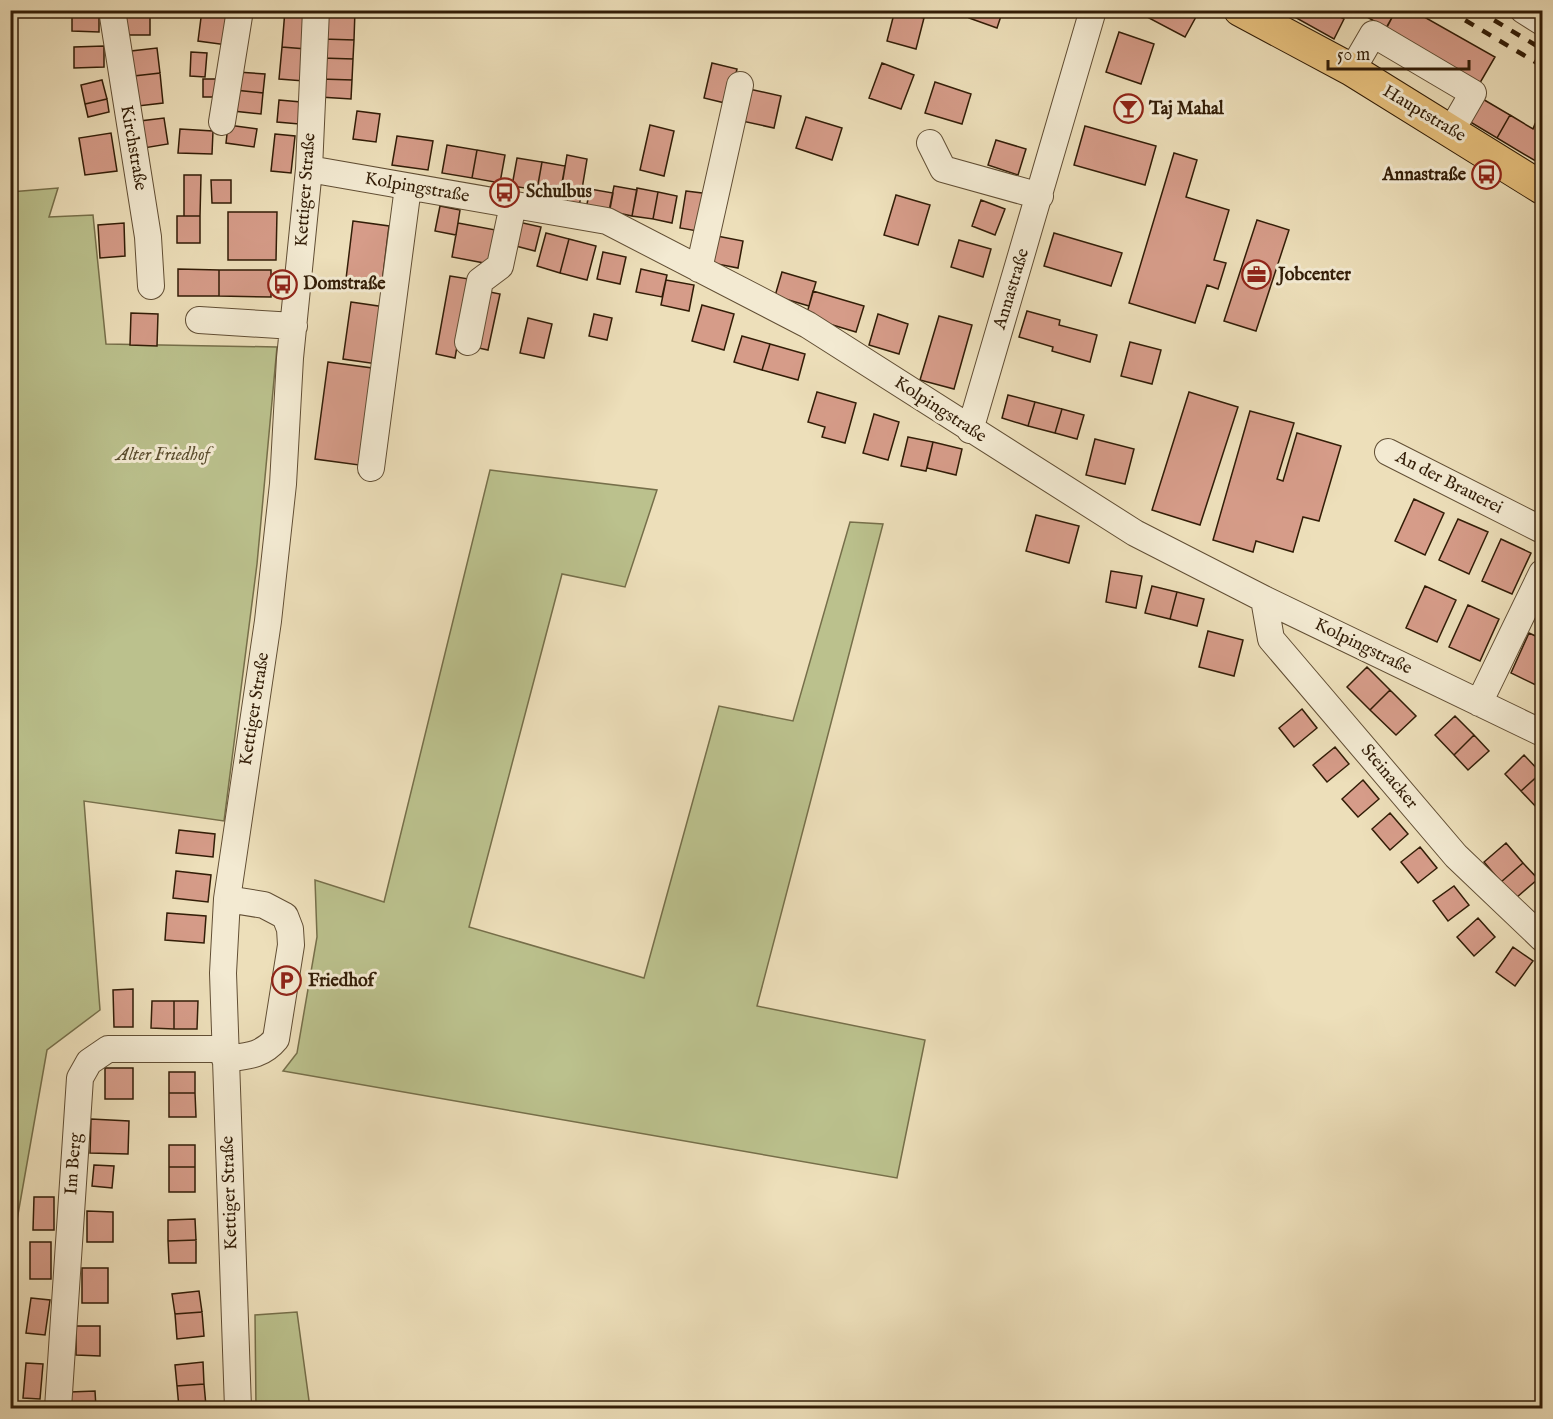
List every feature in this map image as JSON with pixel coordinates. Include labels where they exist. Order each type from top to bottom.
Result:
[{"type":"main road","name":"Hauptstraße","points":[[1239,10],[1352,70],[1542,188]]},
{"type":"street","name":"Kirchstraße","points":[[112,10],[148,237],[151,286]]},
{"type":"street","points":[[222,122],[240,10]]},
{"type":"street","name":"Kettiger Straße","points":[[238,1408],[223,973],[227,899],[270,610],[283,484],[294,326],[309,169],[316,10]]},
{"type":"street","name":"Annastraße","points":[[970,430],[1093,10]]},
{"type":"street","points":[[1523,10],[1542,22]]},
{"type":"street","points":[[1352,70],[1373,34],[1473,93],[1451,131]]},
{"type":"street","points":[[699,269],[740,85]]},
{"type":"street","points":[[930,143],[944,169],[1040,196]]},
{"type":"street","name":"Kolpingstraße","points":[[309,169],[607,222],[808,325],[1135,533],[1264,599],[1542,733]]},
{"type":"street","points":[[371,468],[408,187]]},
{"type":"street","points":[[468,342],[480,281],[500,266],[513,205]]},
{"type":"street","points":[[199,320],[294,326]]},
{"type":"street","name":"An der Brauerei","points":[[1388,452],[1542,530]]},
{"type":"street","points":[[1479,703],[1542,573]]},
{"type":"street","name":"Steinacker","points":[[1264,599],[1271,639],[1456,856],[1542,938]]},
{"type":"street","name":"Im Berg","points":[[58,1408],[80,1078],[89,1062],[108,1049],[252,1056],[267,1050],[276,1039],[291,945],[290,929],[285,916],[264,905],[227,899]]},
{"type":"green space","name":"Alter Friedhof","points":[[58,188],[49,217],[93,215],[106,344],[277,347],[257,564],[224,821],[84,801],[100,1010],[47,1050],[11,1254],[10,192]]},
{"type":"green space","points":[[490,470],[657,490],[625,587],[562,574],[469,927],[644,978],[719,706],[793,721],[850,522],[883,524],[757,1006],[925,1040],[897,1178],[283,1071],[297,1053],[317,937],[315,880],[384,902]]},
{"type":"green space","points":[[297,1312],[310,1408],[256,1408],[255,1315]]},
{"type":"building","points":[[72,10],[99,10],[99,32],[72,31]]},
{"type":"building","points":[[202,10],[233,10],[227,45],[198,41]]},
{"type":"building","points":[[285,10],[309,10],[306,49],[282,47]]},
{"type":"building","points":[[325,10],[355,10],[354,40],[323,39]]},
{"type":"building","points":[[895,10],[924,18],[916,49],[887,41]]},
{"type":"building","points":[[971,10],[1003,10],[997,28],[969,18]]},
{"type":"building","points":[[1023,10],[1047,10],[1044,17]]},
{"type":"building","points":[[1135,10],[1151,10],[1147,17]]},
{"type":"building","points":[[1151,10],[1188,10],[1197,15],[1185,37],[1147,17]]},
{"type":"building","points":[[1294,10],[1328,10],[1344,19],[1334,39],[1291,15]]},
{"type":"building","points":[[1355,10],[1396,10],[1386,28]]},
{"type":"building","points":[[1396,10],[1412,10],[1495,57],[1477,88],[1383,35]]},
{"type":"building","points":[[124,11],[150,11],[150,35],[124,35]]},
{"type":"building","points":[[1119,32],[1154,44],[1141,84],[1106,72]]},
{"type":"building","points":[[323,39],[354,40],[353,59],[322,58]]},
{"type":"building","points":[[104,46],[104,67],[74,68],[74,47]]},
{"type":"building","points":[[282,47],[306,49],[304,81],[279,79]]},
{"type":"building","points":[[157,48],[160,73],[134,76],[131,51]]},
{"type":"building","points":[[191,52],[207,53],[205,77],[190,76]]},
{"type":"building","points":[[322,58],[353,59],[352,80],[321,79]]},
{"type":"building","points":[[712,63],[737,69],[729,104],[704,98]]},
{"type":"building","points":[[882,63],[914,75],[901,109],[869,98]]},
{"type":"building","points":[[237,72],[265,74],[263,93],[235,90]]},
{"type":"building","points":[[160,73],[163,103],[138,106],[134,76]]},
{"type":"building","points":[[203,79],[221,79],[221,97],[203,97]]},
{"type":"building","points":[[321,79],[352,80],[351,99],[320,97]]},
{"type":"building","points":[[102,80],[107,99],[85,104],[81,85]]},
{"type":"building","points":[[935,82],[971,94],[962,124],[925,113]]},
{"type":"building","points":[[749,89],[781,96],[774,128],[742,121]]},
{"type":"building","points":[[235,90],[263,93],[261,114],[233,111]]},
{"type":"building","points":[[1481,98],[1510,115],[1497,138],[1467,120]]},
{"type":"building","points":[[107,99],[109,112],[88,117],[85,104]]},
{"type":"building","points":[[279,100],[301,102],[299,124],[277,122]]},
{"type":"building","points":[[357,111],[380,114],[376,142],[353,139]]},
{"type":"building","points":[[1510,115],[1533,129],[1535,124],[1542,129],[1542,157],[1539,163],[1497,138]]},
{"type":"building","points":[[806,117],[842,128],[832,160],[796,148]]},
{"type":"building","points":[[164,118],[168,144],[144,148],[140,121]]},
{"type":"building","points":[[228,125],[257,129],[254,147],[226,143]]},
{"type":"building","points":[[650,125],[674,131],[664,176],[640,170]]},
{"type":"building","points":[[1085,126],[1156,146],[1145,185],[1074,165]]},
{"type":"building","points":[[180,129],[213,131],[212,154],[178,153]]},
{"type":"building","points":[[111,133],[117,171],[85,175],[79,138]]},
{"type":"building","points":[[275,134],[295,136],[291,173],[271,171]]},
{"type":"building","points":[[397,136],[433,141],[428,170],[392,165]]},
{"type":"building","points":[[996,140],[1026,149],[1018,175],[988,165]]},
{"type":"building","points":[[447,145],[477,150],[472,178],[442,173]]},
{"type":"building","points":[[477,150],[505,155],[500,183],[472,178]]},
{"type":"building","points":[[1174,153],[1197,160],[1186,197],[1229,210],[1214,260],[1226,263],[1218,289],[1207,285],[1195,323],[1129,303]]},
{"type":"building","points":[[567,155],[587,159],[579,207],[559,203]]},
{"type":"building","points":[[517,158],[542,162],[537,190],[512,186]]},
{"type":"building","points":[[542,162],[565,166],[560,194],[537,190]]},
{"type":"building","points":[[184,175],[201,175],[200,216],[184,216]]},
{"type":"building","points":[[211,180],[231,180],[231,203],[212,203]]},
{"type":"building","points":[[614,186],[637,190],[632,216],[609,211]]},
{"type":"building","points":[[637,188],[658,192],[653,219],[632,216]]},
{"type":"building","points":[[590,189],[613,193],[609,214],[586,209]]},
{"type":"building","points":[[686,191],[710,194],[703,232],[680,228]]},
{"type":"building","points":[[658,192],[677,196],[672,223],[653,219]]},
{"type":"building","points":[[896,195],[930,205],[918,245],[884,235]]},
{"type":"building","points":[[981,200],[1005,209],[995,235],[972,226]]},
{"type":"building","points":[[440,206],[460,210],[456,235],[435,231]]},
{"type":"building","points":[[228,212],[277,212],[276,260],[228,260]]},
{"type":"building","points":[[177,216],[200,216],[200,243],[177,243]]},
{"type":"building","name":"Jobcenter","points":[[1257,220],[1289,230],[1256,331],[1224,321]]},
{"type":"building","points":[[353,221],[389,226],[382,283],[346,279]]},
{"type":"building","points":[[514,221],[541,227],[535,251],[508,244]]},
{"type":"building","points":[[124,223],[125,256],[100,258],[98,225]]},
{"type":"building","points":[[458,223],[501,231],[495,265],[452,257]]},
{"type":"building","points":[[546,233],[569,239],[560,273],[537,266]]},
{"type":"building","points":[[1054,233],[1122,253],[1111,286],[1044,266]]},
{"type":"building","points":[[717,236],[743,241],[738,268],[712,263]]},
{"type":"building","points":[[569,239],[596,246],[587,280],[560,273]]},
{"type":"building","points":[[959,240],[991,249],[983,277],[951,267]]},
{"type":"building","points":[[603,252],[626,257],[620,284],[597,279]]},
{"type":"building","points":[[178,269],[219,270],[219,296],[178,296]]},
{"type":"building","points":[[641,269],[667,275],[662,297],[636,292]]},
{"type":"building","points":[[219,270],[271,270],[271,297],[219,296]]},
{"type":"building","points":[[782,272],[816,282],[809,306],[775,296]]},
{"type":"building","points":[[450,276],[469,279],[455,358],[436,354]]},
{"type":"building","points":[[666,280],[694,285],[689,311],[661,305]]},
{"type":"building","points":[[485,291],[500,294],[488,350],[474,347]]},
{"type":"building","points":[[813,291],[864,306],[856,332],[806,317]]},
{"type":"building","points":[[351,302],[385,307],[377,364],[343,359]]},
{"type":"building","points":[[702,305],[734,314],[724,350],[692,341]]},
{"type":"building","points":[[1027,311],[1060,320],[1059,325],[1097,335],[1090,362],[1052,351],[1053,347],[1019,337]]},
{"type":"building","points":[[131,313],[158,314],[157,346],[130,345]]},
{"type":"building","points":[[594,314],[612,318],[607,340],[589,336]]},
{"type":"building","points":[[878,314],[908,324],[899,354],[869,345]]},
{"type":"building","points":[[939,316],[972,325],[954,389],[920,380]]},
{"type":"building","points":[[528,318],[552,324],[544,358],[520,353]]},
{"type":"building","points":[[742,336],[770,344],[762,370],[734,362]]},
{"type":"building","points":[[1130,342],[1161,350],[1152,384],[1121,376]]},
{"type":"building","points":[[770,344],[805,354],[798,380],[762,370]]},
{"type":"building","points":[[328,362],[372,368],[359,465],[315,459]]},
{"type":"building","points":[[817,392],[856,403],[845,443],[822,437],[825,427],[808,422]]},
{"type":"building","points":[[1189,392],[1238,407],[1200,525],[1152,510]]},
{"type":"building","points":[[1008,395],[1035,402],[1028,426],[1002,418]]},
{"type":"building","points":[[1035,402],[1062,409],[1055,433],[1028,426]]},
{"type":"building","points":[[1062,409],[1084,415],[1077,439],[1055,433]]},
{"type":"building","points":[[1250,411],[1294,423],[1277,479],[1283,481],[1297,433],[1341,446],[1319,521],[1303,517],[1293,552],[1256,541],[1253,552],[1213,540]]},
{"type":"building","points":[[874,414],[899,422],[888,460],[863,453]]},
{"type":"building","points":[[908,437],[933,442],[926,471],[901,466]]},
{"type":"building","points":[[1095,439],[1134,449],[1125,484],[1086,475]]},
{"type":"building","points":[[933,442],[962,449],[956,475],[927,468]]},
{"type":"building","points":[[1414,499],[1444,513],[1425,555],[1395,541]]},
{"type":"building","points":[[1036,515],[1079,526],[1069,563],[1026,551]]},
{"type":"building","points":[[1458,519],[1488,532],[1469,574],[1439,560]]},
{"type":"building","points":[[1501,539],[1531,553],[1512,594],[1482,581]]},
{"type":"building","points":[[1111,571],[1142,576],[1136,608],[1106,602]]},
{"type":"building","points":[[1152,586],[1177,592],[1170,619],[1145,613]]},
{"type":"building","points":[[1425,586],[1456,600],[1437,642],[1406,628]]},
{"type":"building","points":[[1177,592],[1204,599],[1197,626],[1170,619]]},
{"type":"building","points":[[1468,605],[1499,619],[1480,661],[1449,647]]},
{"type":"building","points":[[1208,631],[1243,640],[1234,676],[1199,667]]},
{"type":"building","points":[[1529,633],[1542,639],[1542,688],[1511,673]]},
{"type":"building","points":[[1367,667],[1390,690],[1370,710],[1347,687]]},
{"type":"building","points":[[1390,690],[1416,716],[1396,735],[1370,710]]},
{"type":"building","points":[[1302,709],[1317,728],[1294,747],[1279,728]]},
{"type":"building","points":[[1455,716],[1474,735],[1454,755],[1435,735]]},
{"type":"building","points":[[1474,735],[1489,751],[1468,770],[1454,755]]},
{"type":"building","points":[[1335,747],[1349,764],[1327,782],[1313,765]]},
{"type":"building","points":[[1524,755],[1541,773],[1521,791],[1505,774]]},
{"type":"building","points":[[1541,773],[1542,803],[1537,808],[1521,791]]},
{"type":"building","points":[[1363,780],[1379,799],[1358,817],[1342,799]]},
{"type":"building","points":[[1390,813],[1408,834],[1390,850],[1372,829]]},
{"type":"building","points":[[179,830],[215,834],[213,857],[176,853]]},
{"type":"building","points":[[1506,843],[1523,863],[1501,882],[1484,862]]},
{"type":"building","points":[[1420,847],[1437,868],[1418,883],[1401,862]]},
{"type":"building","points":[[1523,863],[1538,879],[1516,898],[1501,882]]},
{"type":"building","points":[[176,871],[211,875],[208,902],[173,898]]},
{"type":"building","points":[[1454,886],[1469,905],[1448,921],[1433,901]]},
{"type":"building","points":[[167,913],[206,916],[204,943],[165,940]]},
{"type":"building","points":[[1478,918],[1495,937],[1474,956],[1457,937]]},
{"type":"building","points":[[1513,947],[1533,961],[1515,986],[1496,972]]},
{"type":"building","points":[[133,989],[133,1027],[114,1027],[113,990]]},
{"type":"building","points":[[152,1001],[174,1001],[174,1029],[151,1028]]},
{"type":"building","points":[[174,1001],[198,1001],[197,1029],[174,1029]]},
{"type":"building","points":[[105,1068],[133,1068],[133,1099],[105,1099]]},
{"type":"building","points":[[169,1072],[195,1072],[195,1093],[169,1093]]},
{"type":"building","points":[[169,1093],[195,1093],[196,1117],[169,1117]]},
{"type":"building","points":[[91,1119],[129,1121],[128,1154],[90,1153]]},
{"type":"building","points":[[169,1145],[195,1145],[195,1167],[169,1167]]},
{"type":"building","points":[[94,1165],[114,1166],[112,1188],[92,1186]]},
{"type":"building","points":[[169,1167],[195,1167],[195,1192],[169,1192]]},
{"type":"building","points":[[34,1197],[54,1197],[54,1230],[33,1230]]},
{"type":"building","points":[[87,1211],[113,1212],[113,1242],[87,1242]]},
{"type":"building","points":[[195,1219],[196,1240],[168,1241],[168,1220]]},
{"type":"building","points":[[196,1240],[196,1263],[169,1263],[168,1241]]},
{"type":"building","points":[[30,1242],[51,1242],[51,1279],[30,1279]]},
{"type":"building","points":[[82,1268],[108,1268],[108,1303],[82,1303]]},
{"type":"building","points":[[199,1291],[202,1312],[175,1314],[172,1294]]},
{"type":"building","points":[[31,1298],[50,1300],[45,1335],[26,1333]]},
{"type":"building","points":[[202,1312],[204,1336],[177,1339],[175,1314]]},
{"type":"building","points":[[76,1326],[100,1326],[100,1356],[76,1355]]},
{"type":"building","points":[[203,1362],[204,1384],[177,1386],[175,1365]]},
{"type":"building","points":[[26,1363],[43,1364],[40,1399],[23,1398]]},
{"type":"building","points":[[204,1384],[206,1406],[179,1408],[177,1386]]},
{"type":"building","points":[[95,1391],[96,1408],[71,1408],[70,1392]]},
{"type":"railway","points":[[1448,10],[1542,66]]},
{"type":"railway","points":[[1477,10],[1542,49]]},
{"type":"place","name":"Taj Mahal","points":[[1128,109]]},
{"type":"place","name":"Annastraße","points":[[1487,175]]},
{"type":"place","name":"Schulbus","points":[[505,192]]},
{"type":"place","name":"Jobcenter","points":[[1257,275]]},
{"type":"place","name":"Domstraße","points":[[282,284]]},
{"type":"place","name":"Friedhof","points":[[287,981]]}]
